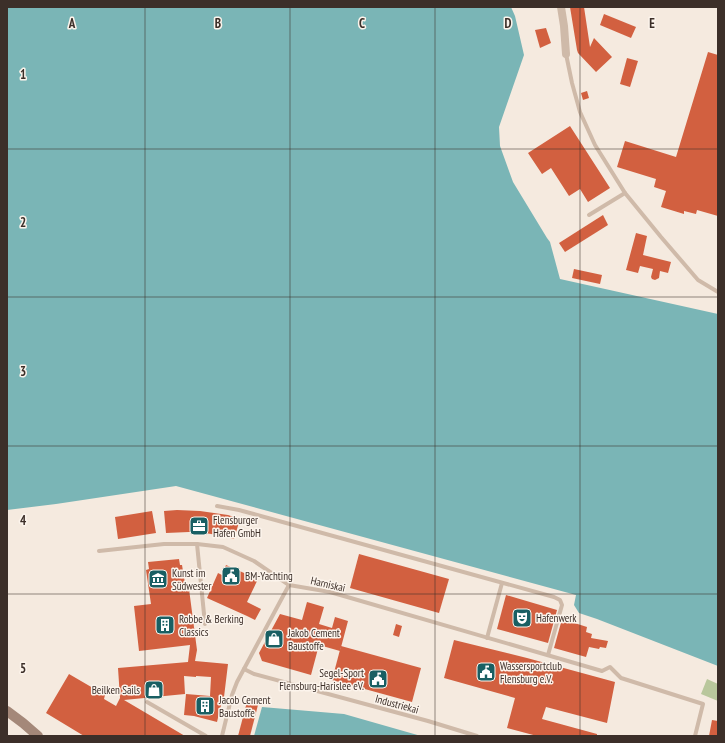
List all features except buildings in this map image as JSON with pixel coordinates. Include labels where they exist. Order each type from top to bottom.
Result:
[{"type":"street","points":[[560,7],[564,26],[566,54]]},
{"type":"street","points":[[7,711],[38,736]]},
{"type":"lane","points":[[566,54],[580,112],[595,145],[625,193],[698,280],[718,292]]},
{"type":"lane","points":[[590,215],[625,193]]},
{"type":"lane","points":[[217,506],[239,510],[554,597],[560,600],[562,605],[548,655]]},
{"type":"lane","name":"Harniskai","points":[[99,551],[164,544],[197,544],[223,547],[254,561],[289,584],[330,592],[602,671],[610,667],[621,678],[703,704],[695,736]]},
{"type":"lane","points":[[197,544],[205,624]]},
{"type":"lane","points":[[487,638],[502,583]]},
{"type":"lane","points":[[222,736],[232,695],[237,682],[289,584]]},
{"type":"lane","name":"Industriekai","points":[[244,668],[254,674],[428,721],[476,736]]},
{"type":"lane","points":[[147,702],[206,736]]},
{"type":"green space","points":[[707,679],[718,684],[718,701],[701,694]]},
{"type":"water","points":[[7,7],[511,7],[515,16],[524,55],[499,127],[500,146],[513,182],[550,242],[560,279],[718,314],[718,666],[579,613],[574,605],[576,595],[176,486],[7,510]]},
{"type":"water","points":[[262,707],[344,714],[421,736],[254,736]]},
{"type":"place","name":"Flensburger Hafen GmbH","points":[[199,526]]},
{"type":"place","name":"BM-Yachting","points":[[231,576]]},
{"type":"place","name":"Kunst im Südwester","points":[[158,579]]},
{"type":"place","name":"Hafenwerk","points":[[522,618]]},
{"type":"place","name":"Robbe & Berking Classics","points":[[165,625]]},
{"type":"place","name":"Jakob Cement Baustoffe","points":[[274,639]]},
{"type":"place","name":"Wassersportclub Flensburg e.V.","points":[[486,672]]},
{"type":"place","name":"Segel-Sport Flensburg-Harislee eV.","points":[[378,679]]},
{"type":"place","name":"Beilken Sails","points":[[154,690]]},
{"type":"place","name":"Jacob Cement Baustoffe","points":[[205,706]]}]
